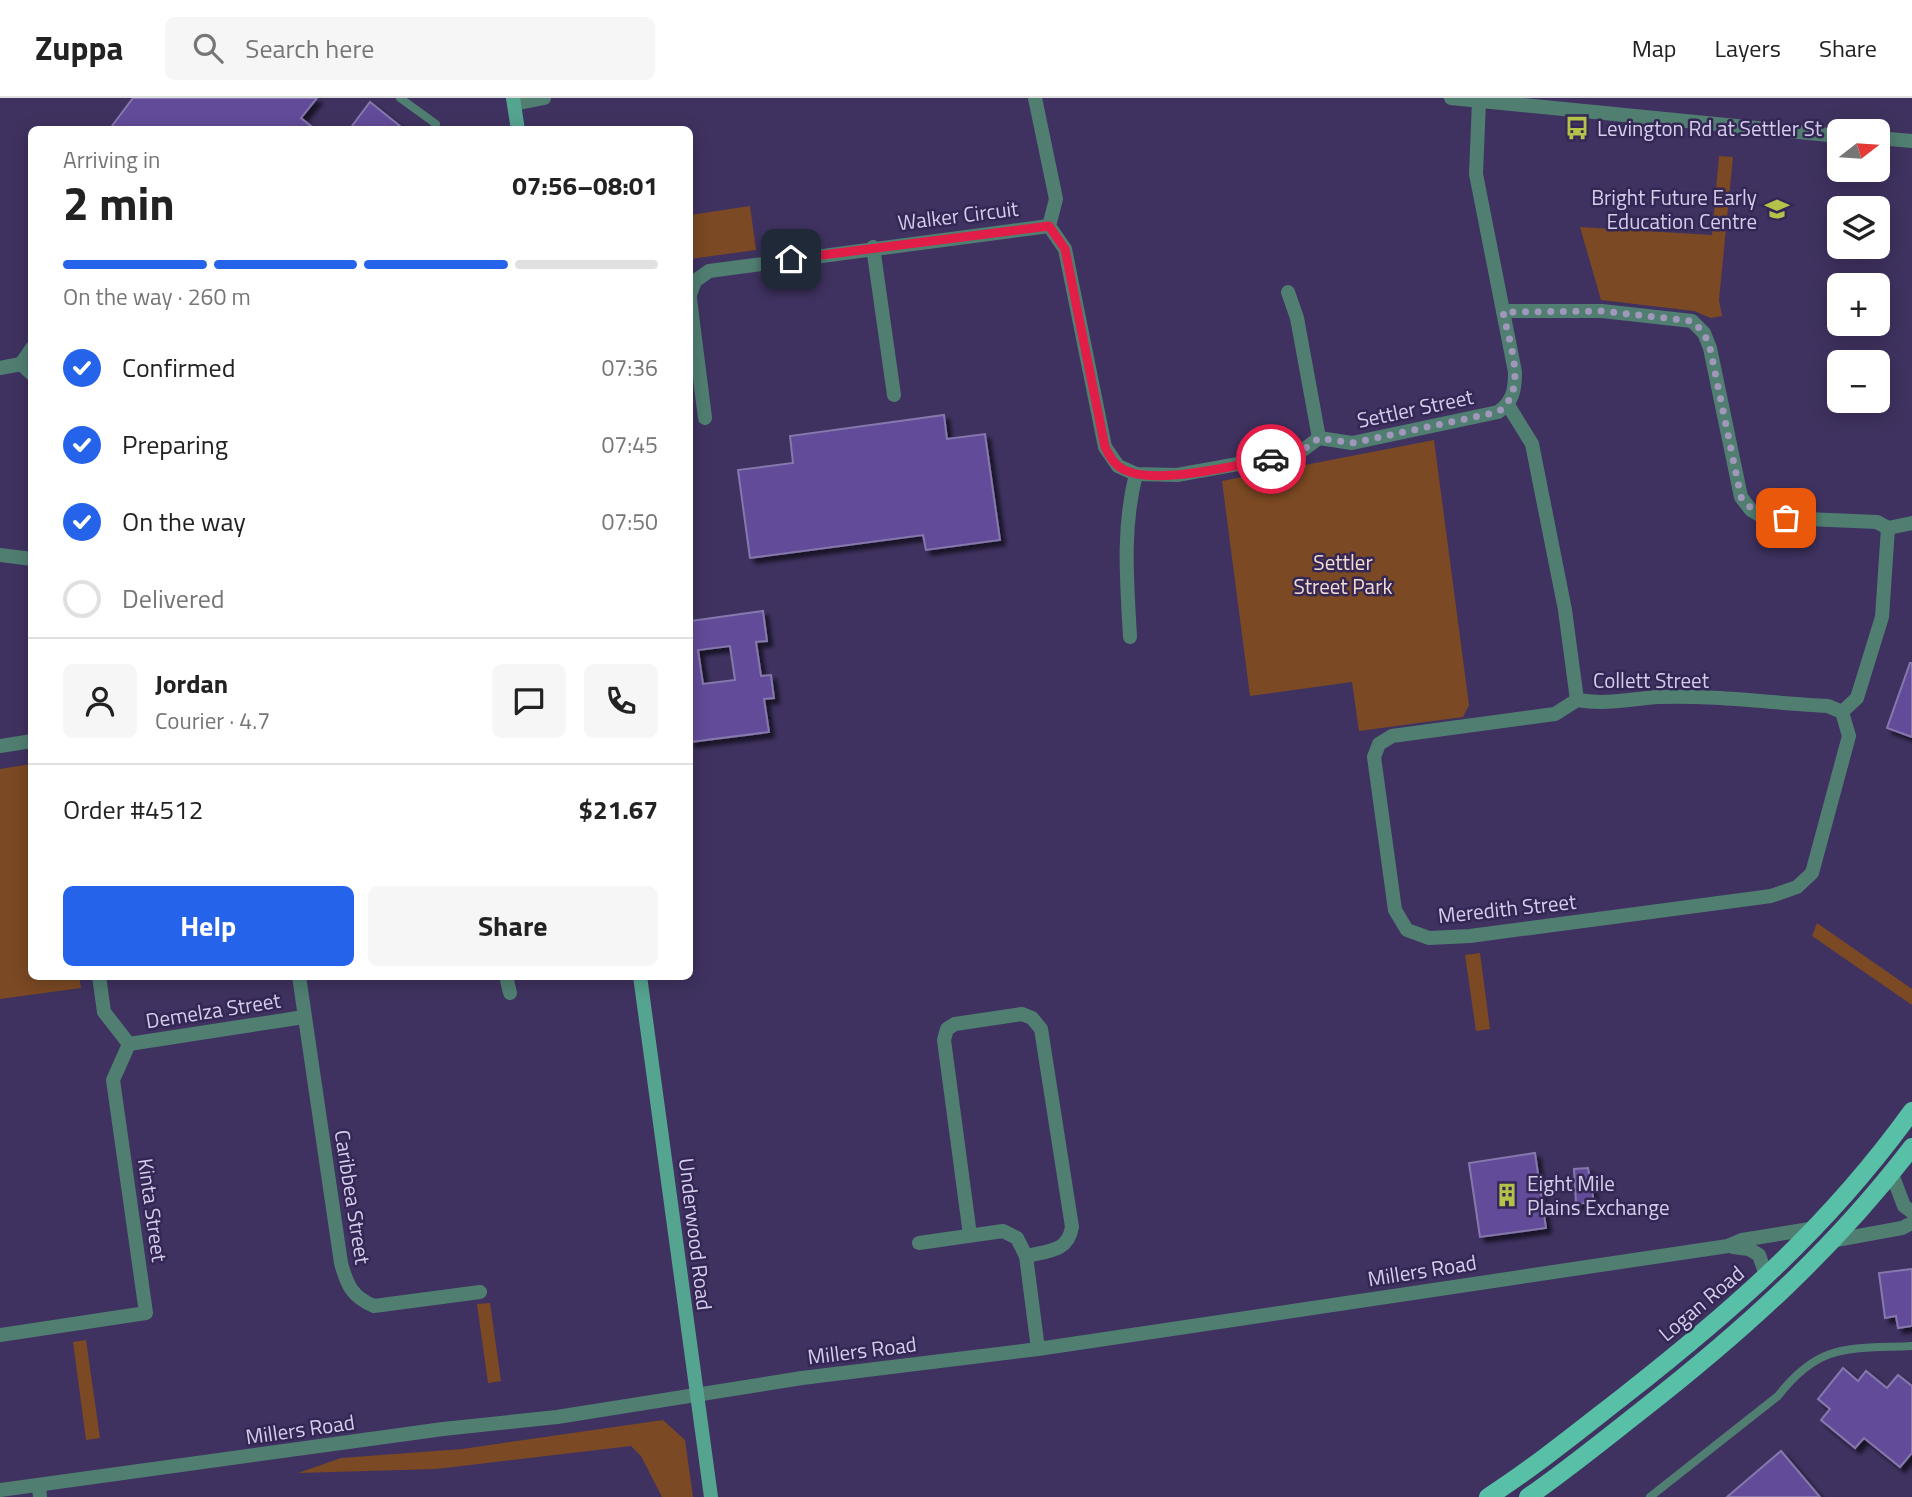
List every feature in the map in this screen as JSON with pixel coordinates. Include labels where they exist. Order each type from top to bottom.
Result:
[{"type":"main road","points":[[513,101],[517,126]]},
{"type":"main road","name":"Underwood Road","points":[[641,980],[711,1497]]},
{"type":"main road","name":"Logan Road","points":[[1488,1497],[1628,1392],[1767,1278],[1816,1228],[1912,1111]]},
{"type":"main road","points":[[1528,1497],[1737,1334],[1836,1240],[1912,1147]]},
{"type":"street","points":[[513,101],[544,98]]},
{"type":"street","points":[[1035,98],[1056,199],[1049,226],[1065,249],[1105,447],[1118,466],[1136,474],[1177,475],[1299,453],[1319,438],[1297,318],[1288,292]]},
{"type":"street","points":[[1451,98],[1827,135]]},
{"type":"street","points":[[1479,101],[1476,174],[1515,372],[1515,390],[1508,405]]},
{"type":"street","points":[[1890,139],[1912,141]]},
{"type":"street","name":"Walker Circuit","points":[[693,287],[695,281],[709,271],[873,247],[1049,226]]},
{"type":"street","name":"Walker Circuit","points":[[873,247],[894,395]]},
{"type":"street","points":[[1503,312],[1602,311],[1692,321],[1704,333],[1710,348],[1741,497],[1751,510],[1763,517],[1877,522],[1888,528],[1912,523]]},
{"type":"street","name":"Walker Circuit","points":[[693,321],[705,418]]},
{"type":"street","points":[[0,368],[26,369]]},
{"type":"street","name":"Settler Street","points":[[1319,438],[1352,443],[1498,412],[1508,405]]},
{"type":"street","name":"Collett Street","points":[[1508,405],[1532,444],[1565,610],[1577,700],[1601,705],[1659,697],[1689,698],[1828,706],[1842,712]]},
{"type":"street","points":[[1130,637],[1125,539],[1128,507],[1136,474]]},
{"type":"street","points":[[1842,712],[1857,698],[1882,617],[1888,528]]},
{"type":"street","points":[[0,555],[28,558]]},
{"type":"street","name":"Meredith Street","points":[[1577,700],[1555,714],[1392,736],[1379,744],[1374,757],[1395,910],[1407,930],[1429,938],[1471,936],[1771,896],[1797,887],[1812,873],[1849,736],[1842,712]]},
{"type":"street","points":[[0,746],[28,742]]},
{"type":"street","points":[[100,980],[104,1012],[129,1044]]},
{"type":"street","name":"Caribbea Street","points":[[299,980],[341,1263],[348,1287],[360,1300],[374,1306],[480,1292]]},
{"type":"street","points":[[507,980],[510,993]]},
{"type":"street","points":[[970,1235],[944,1040],[947,1029],[955,1024],[1022,1014],[1032,1018],[1041,1030],[1072,1227],[1070,1240],[1062,1248],[1026,1256]]},
{"type":"street","name":"Demelza Street","points":[[129,1044],[304,1017]]},
{"type":"street","name":"Kinta Street","points":[[0,1335],[146,1313],[113,1080],[129,1044]]},
{"type":"street","points":[[1892,1174],[1904,1206],[1912,1212]]},
{"type":"street","points":[[1836,1240],[1902,1228],[1912,1223]]},
{"type":"street","name":"Millers Road","points":[[0,1490],[40,1491],[443,1429],[557,1417],[802,1378],[1038,1349],[1728,1246],[1742,1240],[1816,1228]]},
{"type":"street","points":[[919,1243],[1003,1231],[1017,1238],[1026,1256],[1038,1349]]},
{"type":"street","name":"Millers Road","points":[[1728,1246],[1749,1249],[1759,1255],[1767,1278]]},
{"type":"lane","points":[[401,98],[436,124],[435,126]]},
{"type":"lane","points":[[1650,1497],[1778,1396],[1794,1375],[1811,1361],[1841,1349],[1912,1346]]},
{"type":"green space","points":[[1719,156],[1733,157],[1719,300],[1722,316],[1711,318],[1694,311],[1601,300],[1580,227],[1712,235]]},
{"type":"green space","points":[[750,206],[756,250],[693,259],[693,215]]},
{"type":"green space","name":"Settler Street Park","points":[[1434,440],[1469,705],[1463,717],[1359,731],[1352,682],[1250,696],[1222,481]]},
{"type":"green space","points":[[28,764],[28,980],[80,980],[81,988],[0,999],[0,769]]},
{"type":"green space","points":[[1817,923],[1912,989],[1912,1005],[1812,936]]},
{"type":"green space","points":[[1480,953],[1490,1029],[1476,1031],[1465,955]]},
{"type":"green space","points":[[490,1303],[501,1381],[488,1383],[477,1304]]},
{"type":"green space","points":[[86,1340],[100,1438],[86,1440],[73,1342]]},
{"type":"green space","points":[[663,1420],[685,1440],[693,1497],[662,1497],[641,1456],[631,1446],[436,1469],[298,1473],[341,1458],[462,1449]]},
{"type":"building","points":[[133,98],[317,98],[301,118],[311,126],[112,126]]},
{"type":"building","points":[[370,102],[400,126],[352,126]]},
{"type":"building","points":[[944,415],[947,439],[985,434],[1000,540],[926,550],[923,535],[750,558],[738,470],[793,463],[790,436]]},
{"type":"building","points":[[763,611],[767,641],[756,642],[761,676],[771,675],[774,698],[764,699],[769,732],[693,742],[693,621]],"holes":[[[730,646],[735,680],[703,684],[698,650]]]},
{"type":"building","points":[[1912,663],[1912,737],[1887,728]]},
{"type":"building","name":"Eight Mile Plains Exchange","points":[[1535,1153],[1546,1228],[1480,1237],[1469,1163]]},
{"type":"building","points":[[1588,1168],[1594,1202],[1576,1204],[1574,1169]]},
{"type":"building","points":[[1912,1269],[1912,1326],[1898,1328],[1896,1316],[1885,1318],[1879,1273]]},
{"type":"building","points":[[1843,1368],[1858,1381],[1866,1371],[1887,1388],[1898,1375],[1912,1386],[1912,1453],[1900,1467],[1864,1438],[1855,1448],[1821,1420],[1830,1409],[1818,1399]]},
{"type":"building","points":[[1781,1451],[1820,1497],[1727,1497]]},
{"type":"way so far","points":[[1271,459],[1299,453],[1319,438],[1352,443],[1498,412],[1508,405],[1515,390],[1515,372],[1503,312],[1602,311],[1692,321],[1704,333],[1710,348],[1741,497],[1751,510],[1763,517],[1786,518]]},
{"type":"place","name":"Levington Rd at Settler St","points":[[1577,128]]},
{"type":"place","name":"Bright Future Early Education Centre","points":[[1777,209]]},
{"type":"place","name":"Eight Mile Plains Exchange","points":[[1507,1195]]},
{"type":"route","points":[[791,259],[1049,226],[1065,249],[1105,447],[1118,466],[1136,474],[1177,475],[1271,459]]}]
